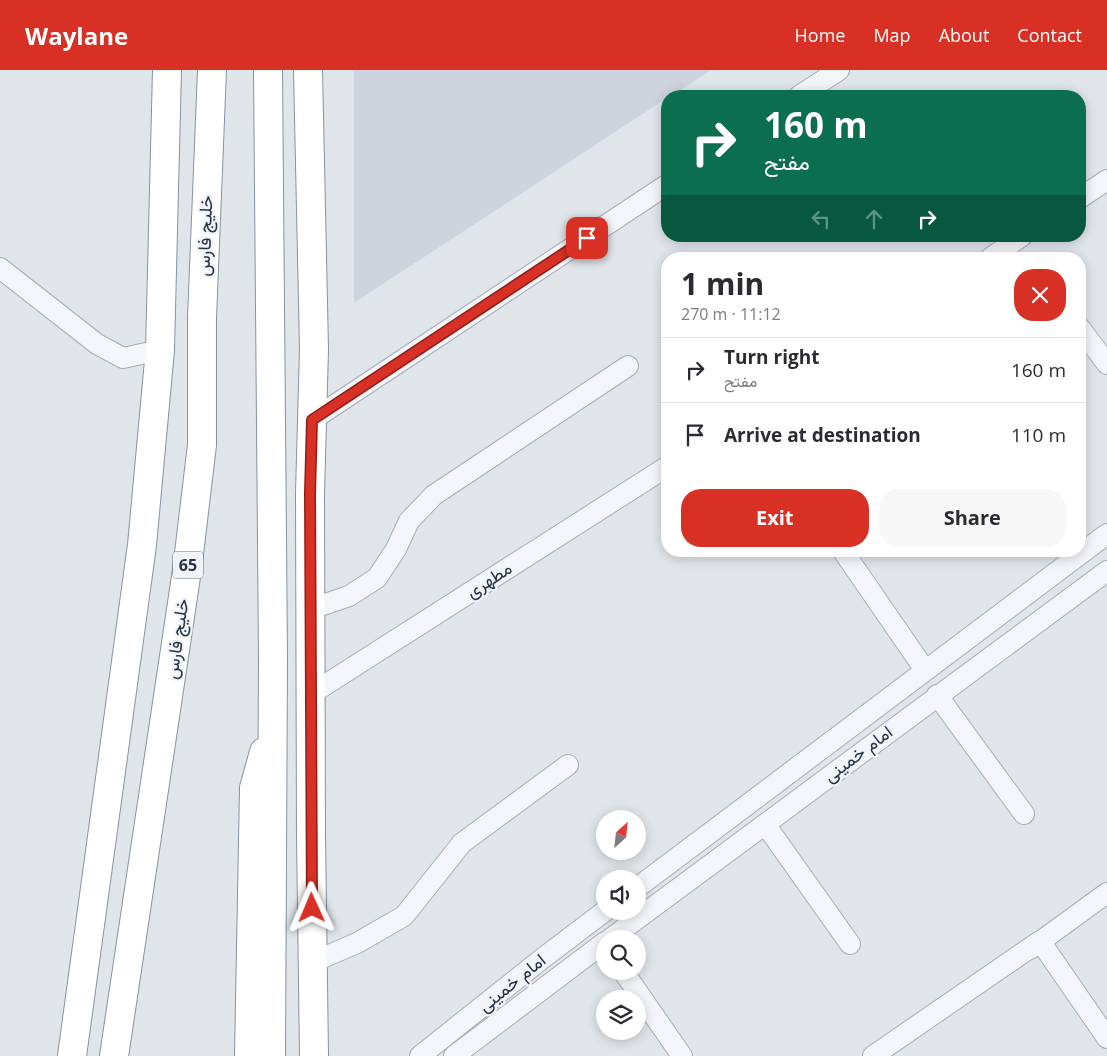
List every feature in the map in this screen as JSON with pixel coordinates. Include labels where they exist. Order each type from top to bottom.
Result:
[{"type":"highway","points":[[72,1056],[142,545],[160,350],[167,70]]},
{"type":"highway","name":"خلیج فارس","points":[[114,1056],[188,570],[202,445],[202,318],[212,70]]},
{"type":"highway","points":[[268,70],[273,444],[274,721],[271,1056]]},
{"type":"highway","points":[[308,70],[314,349],[310,493],[314,1056]]},
{"type":"highway","points":[[249,1056],[254,788],[274,721]]},
{"type":"street","points":[[809,90],[839,70]]},
{"type":"street","points":[[1086,194],[1107,180]]},
{"type":"street","points":[[312,420],[661,189]]},
{"type":"street","points":[[998,252],[1013,242]]},
{"type":"street","points":[[0,268],[97,344],[123,358],[160,350]]},
{"type":"street","points":[[1086,336],[1107,364]]},
{"type":"street","points":[[311,609],[349,596],[377,578],[396,549],[409,521],[434,495],[628,366]]},
{"type":"street","name":"مطهری","points":[[311,694],[661,470]]},
{"type":"street","name":"امام خمینی","points":[[1086,550],[1107,534]]},
{"type":"street","points":[[847,557],[925,670]]},
{"type":"street","name":"امام خمینی","points":[[646,881],[1076,557]]},
{"type":"street","name":"امام خمینی","points":[[622,930],[937,695],[1107,571]]},
{"type":"street","points":[[937,695],[1024,814]]},
{"type":"street","points":[[313,962],[356,943],[404,916],[462,843],[568,765]]},
{"type":"street","points":[[765,824],[850,944]]},
{"type":"street","points":[[881,1056],[1107,893]]},
{"type":"street","name":"امام خمینی","points":[[428,1053],[543,958],[596,918]]},
{"type":"street","points":[[1040,941],[1107,1038]]},
{"type":"street","points":[[874,1056],[1040,941]]},
{"type":"street","name":"امام خمینی","points":[[454,1056],[596,949]]},
{"type":"street","points":[[543,958],[558,977]]},
{"type":"street","points":[[629,980],[682,1056]]},
{"type":"shaded area","points":[[354,70],[711,70],[680,90],[661,90],[661,102],[354,303]]},
{"type":"route","points":[[312,908],[310,493],[312,420],[587,238]]}]
